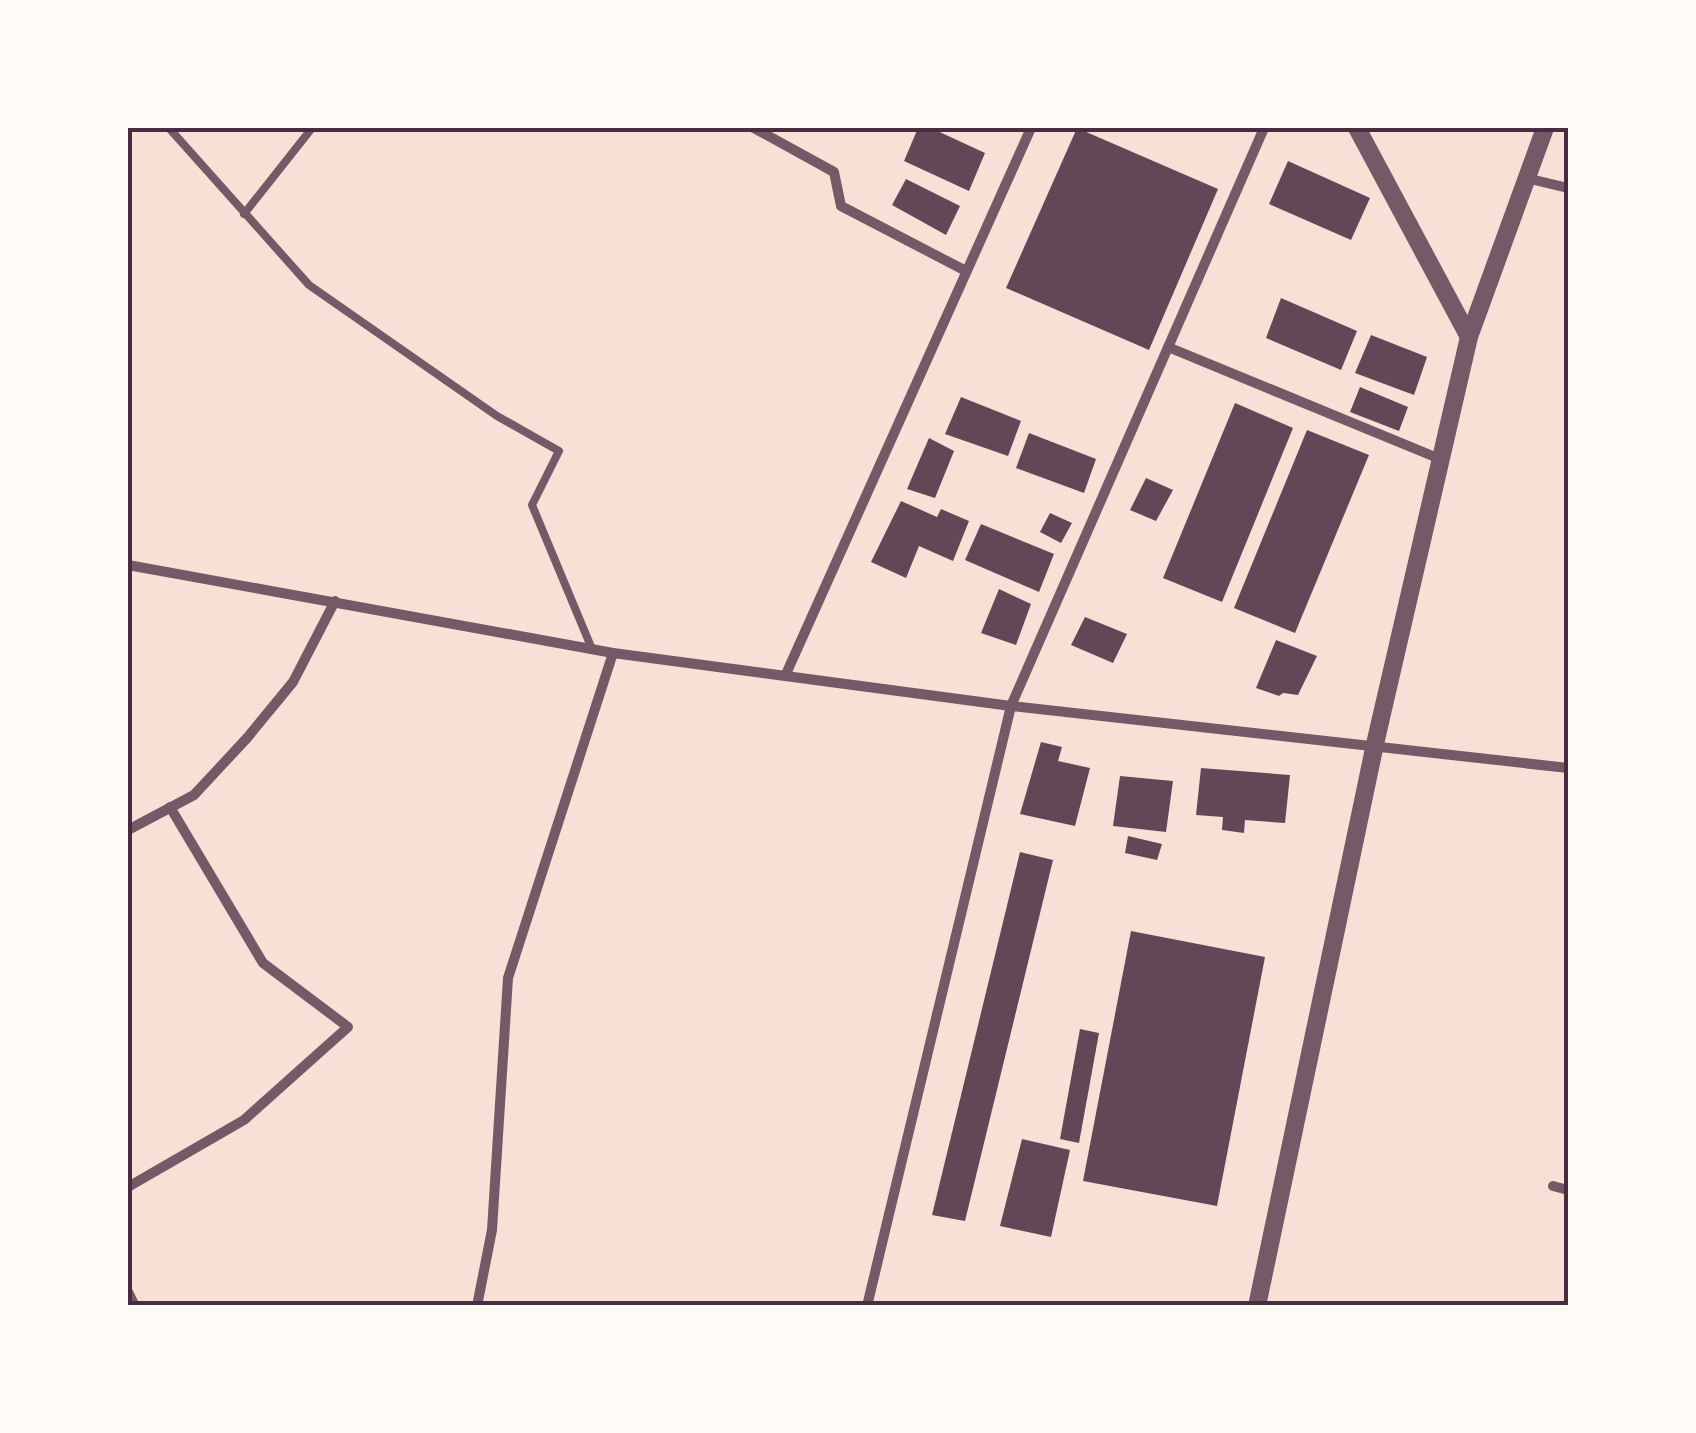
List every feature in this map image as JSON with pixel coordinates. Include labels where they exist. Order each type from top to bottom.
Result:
[{"type":"street","points":[[754,128],[834,172],[841,206],[966,271]]},
{"type":"street","points":[[786,674],[1031,128]]},
{"type":"street","points":[[867,1306],[1011,706],[1264,128]]},
{"type":"street","points":[[1358,128],[1469,336]]},
{"type":"street","points":[[1257,1306],[1375,744],[1469,336],[1545,128]]},
{"type":"street","points":[[1525,178],[1568,188]]},
{"type":"street","points":[[1168,347],[1440,459]]},
{"type":"street","points":[[128,565],[613,652],[1011,706],[1568,768]]},
{"type":"street","points":[[128,830],[194,795],[247,738],[293,682],[335,601]]},
{"type":"street","points":[[477,1306],[492,1230],[508,978],[613,652]]},
{"type":"street","points":[[128,1186],[244,1120],[348,1027],[263,963],[170,807]]},
{"type":"street","points":[[1553,1186],[1568,1190]]},
{"type":"street","points":[[128,1292],[134,1306]]},
{"type":"lane","points":[[169,128],[308,285],[497,416],[559,451],[532,505],[592,649]]},
{"type":"lane","points":[[244,214],[312,128]]},
{"type":"building","points":[[918,128],[931,128],[985,153],[969,191],[904,161]]},
{"type":"building","points":[[1077,128],[1218,189],[1149,350],[1006,288]]},
{"type":"building","points":[[1288,161],[1370,198],[1351,240],[1269,204]]},
{"type":"building","points":[[906,179],[960,206],[946,235],[892,205]]},
{"type":"building","points":[[1281,298],[1357,331],[1341,370],[1266,338]]},
{"type":"building","points":[[1371,335],[1427,357],[1414,395],[1355,373]]},
{"type":"building","points":[[1360,387],[1408,407],[1399,431],[1350,412]]},
{"type":"building","points":[[961,397],[1021,421],[1008,456],[945,434]]},
{"type":"building","points":[[1235,403],[1293,428],[1222,602],[1163,578]]},
{"type":"building","points":[[1307,430],[1369,455],[1295,633],[1234,608]]},
{"type":"building","points":[[1029,433],[1096,459],[1084,493],[1016,468]]},
{"type":"building","points":[[929,438],[954,451],[935,498],[907,489]]},
{"type":"building","points":[[1146,478],[1173,490],[1156,521],[1130,510]]},
{"type":"building","points":[[901,501],[937,517],[941,509],[969,521],[953,561],[919,546],[906,578],[871,562]]},
{"type":"building","points":[[1050,513],[1072,523],[1061,543],[1040,532]]},
{"type":"building","points":[[981,524],[1054,554],[1039,592],[965,560]]},
{"type":"building","points":[[999,589],[1031,604],[1016,645],[981,633]]},
{"type":"building","points":[[1085,617],[1127,634],[1113,663],[1071,645]]},
{"type":"building","points":[[1276,640],[1317,656],[1298,695],[1279,696],[1256,688]]},
{"type":"building","points":[[1041,742],[1062,747],[1058,761],[1090,768],[1075,826],[1020,814]]},
{"type":"building","points":[[1201,768],[1290,775],[1285,823],[1245,820],[1244,833],[1222,830],[1223,817],[1196,815]]},
{"type":"building","points":[[1120,776],[1173,781],[1166,832],[1113,826]]},
{"type":"building","points":[[1128,836],[1162,844],[1157,860],[1125,853]]},
{"type":"building","points":[[1020,852],[1053,860],[965,1221],[932,1215]]},
{"type":"building","points":[[1131,931],[1265,957],[1217,1206],[1083,1181]]},
{"type":"building","points":[[1080,1029],[1099,1033],[1079,1143],[1060,1139]]},
{"type":"building","points":[[1022,1139],[1070,1150],[1051,1237],[1000,1226]]}]
